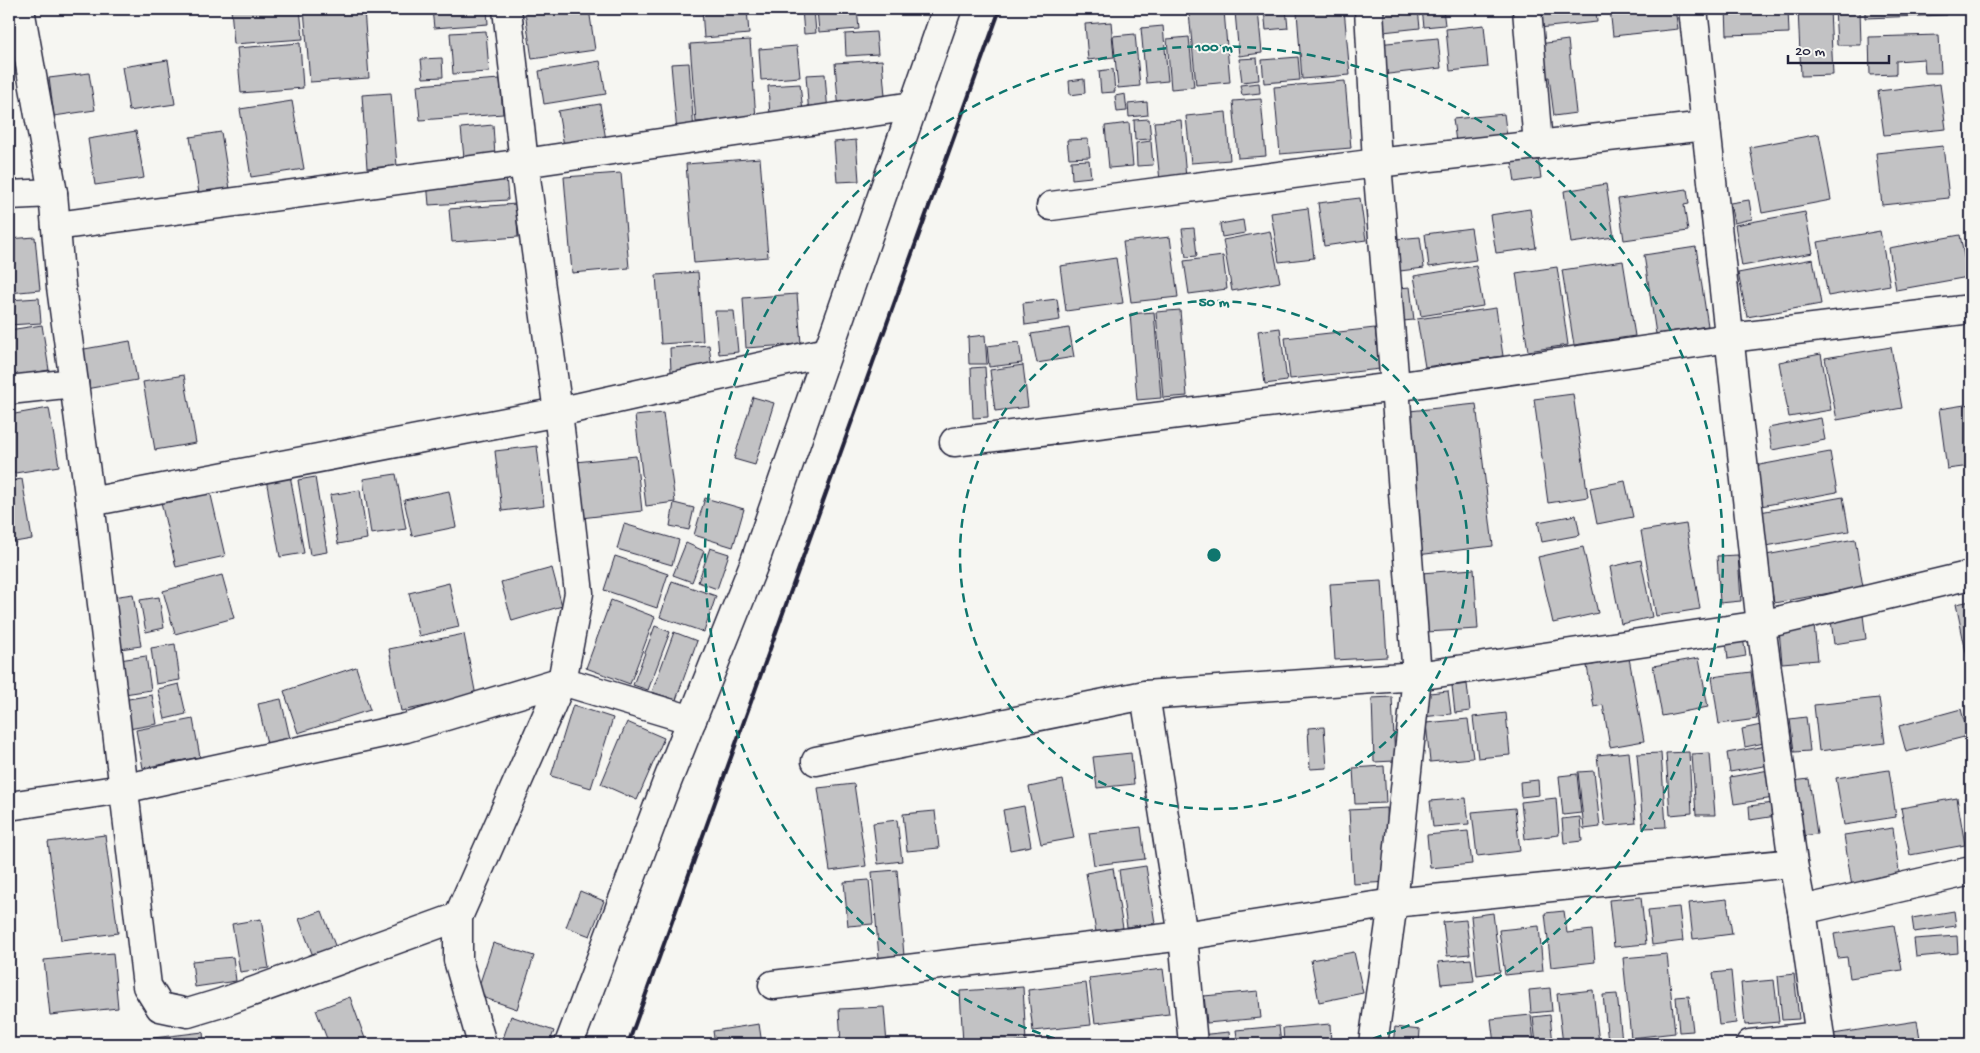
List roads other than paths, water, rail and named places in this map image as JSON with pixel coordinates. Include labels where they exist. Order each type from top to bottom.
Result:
[{"type":"street","points":[[20,9],[53,193],[61,287],[90,502],[146,986],[160,1007],[188,1013],[221,1003],[458,917]]},
{"type":"street","points":[[482,1044],[458,960],[458,917],[562,681],[579,593],[558,412],[524,163],[507,9]]},
{"type":"street","points":[[569,1044],[692,720],[754,564],[947,9]]},
{"type":"street","points":[[1369,9],[1377,163],[1418,676],[1393,903],[1373,1044]]},
{"type":"street","points":[[1527,9],[1538,144]]},
{"type":"street","points":[[1693,9],[1761,624],[1793,863],[1802,910],[1820,1040],[1750,1044]]},
{"type":"street","points":[[56,226],[524,163],[913,106]]},
{"type":"street","points":[[1051,206],[1377,163],[1706,126]]},
{"type":"street","points":[[9,195],[53,193]]},
{"type":"street","points":[[954,442],[1395,387],[1730,338],[1971,309]]},
{"type":"street","points":[[90,502],[558,412],[827,352]]},
{"type":"street","points":[[9,390],[74,383]]},
{"type":"street","points":[[816,761],[1145,696],[1418,676],[1761,624],[1971,575]]},
{"type":"street","points":[[9,806],[122,789],[406,728],[562,681],[692,720]]},
{"type":"street","points":[[1145,696],[1183,936],[1193,1044]]},
{"type":"street","points":[[773,985],[1183,936],[1393,903],[1793,863]]},
{"type":"street","points":[[1802,910],[1971,871]]},
{"type":"railway","points":[[628,1044],[1000,9]]}]
